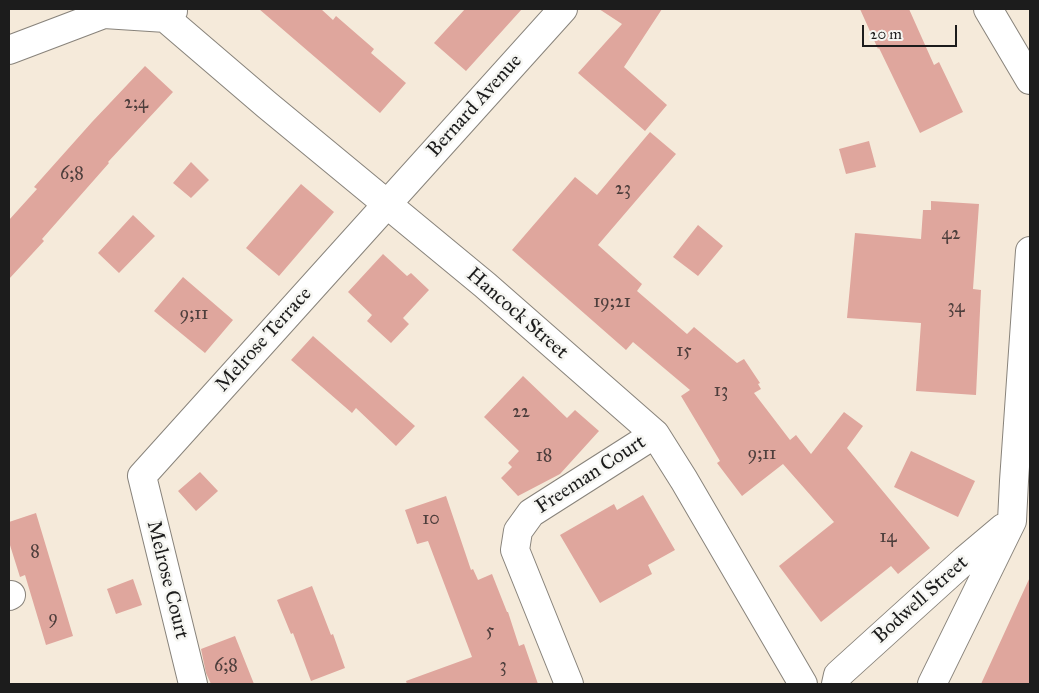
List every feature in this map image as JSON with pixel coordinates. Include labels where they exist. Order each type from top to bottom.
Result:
[{"type":"street","name":"Bernard Avenue","points":[[387,204],[563,9]]},
{"type":"street","points":[[988,9],[1030,80]]},
{"type":"street","name":"Hancock Street","points":[[165,12],[267,105],[485,285],[655,434],[803,684]]},
{"type":"street","points":[[9,50],[104,14],[165,12]]},
{"type":"street","name":"Melrose Terrace","points":[[142,476],[387,204]]},
{"type":"street","name":"Bodwell Street","points":[[932,684],[1021,521],[1014,472],[1030,251]]},
{"type":"street","name":"Freeman Court","points":[[569,684],[515,550],[518,531],[531,513],[655,434]]},
{"type":"street","name":"Melrose Court","points":[[142,476],[193,684]]},
{"type":"street","name":"Bodwell Street","points":[[836,684],[838,675],[965,560],[1021,521]]},
{"type":"building","points":[[259,9],[321,9],[333,20],[336,16],[374,49],[371,53],[406,83],[380,113]]},
{"type":"building","points":[[465,9],[522,9],[466,71],[434,43]]},
{"type":"building","points":[[599,9],[662,9],[624,67],[667,105],[645,131],[578,73],[622,24]]},
{"type":"building","points":[[860,9],[909,9],[934,65],[939,62],[963,112],[920,133]]},
{"type":"building","points":[[145,66],[173,92],[108,162],[42,239],[44,241],[9,279],[9,220],[37,189],[34,187]]},
{"type":"building","points":[[650,132],[676,154],[598,245],[642,284],[637,291],[687,334],[694,327],[737,363],[744,359],[760,383],[758,384],[761,389],[754,393],[790,440],[796,435],[811,454],[844,412],[863,426],[847,448],[930,548],[898,574],[891,566],[821,622],[779,566],[834,522],[783,464],[742,496],[717,463],[720,461],[681,396],[690,390],[633,342],[626,350],[512,250],[575,177],[597,195]]},
{"type":"building","points":[[869,141],[876,167],[846,174],[839,149]]},
{"type":"building","points":[[191,162],[209,180],[191,198],[173,183]]},
{"type":"building","points":[[301,184],[334,212],[279,276],[246,248]]},
{"type":"building","points":[[931,201],[979,204],[973,289],[981,290],[976,395],[916,391],[921,323],[847,318],[855,233],[921,239],[923,210],[931,210]]},
{"type":"building","points":[[133,215],[155,236],[119,273],[98,253]]},
{"type":"building","points":[[698,225],[723,246],[698,276],[673,257]]},
{"type":"building","points":[[383,254],[407,276],[411,273],[429,290],[403,318],[409,324],[391,343],[367,321],[372,315],[348,292]]},
{"type":"building","points":[[183,277],[233,320],[205,353],[154,311]]},
{"type":"building","points":[[313,336],[415,426],[396,446],[356,408],[352,413],[291,360]]},
{"type":"building","points":[[523,376],[567,418],[575,410],[599,431],[560,474],[518,496],[501,478],[512,467],[508,463],[519,451],[484,417]]},
{"type":"building","points":[[911,451],[975,481],[958,517],[894,487]]},
{"type":"building","points":[[200,472],[218,491],[196,511],[178,491]]},
{"type":"building","points":[[643,495],[675,550],[648,565],[652,574],[600,603],[560,535],[614,504],[617,510]]},
{"type":"building","points":[[446,496],[471,570],[473,569],[478,580],[492,574],[508,612],[519,646],[524,644],[538,684],[407,684],[406,681],[472,657],[428,541],[417,544],[405,510]]},
{"type":"building","points":[[36,513],[73,636],[46,645],[25,575],[20,577],[9,542],[9,522]]},
{"type":"building","points":[[1030,577],[1030,684],[981,684]]},
{"type":"building","points":[[133,579],[142,605],[116,614],[107,589]]},
{"type":"building","points":[[312,586],[331,635],[333,634],[345,668],[311,681],[293,633],[291,634],[277,600]]},
{"type":"building","points":[[235,636],[254,684],[211,684],[206,673],[201,649]]}]
